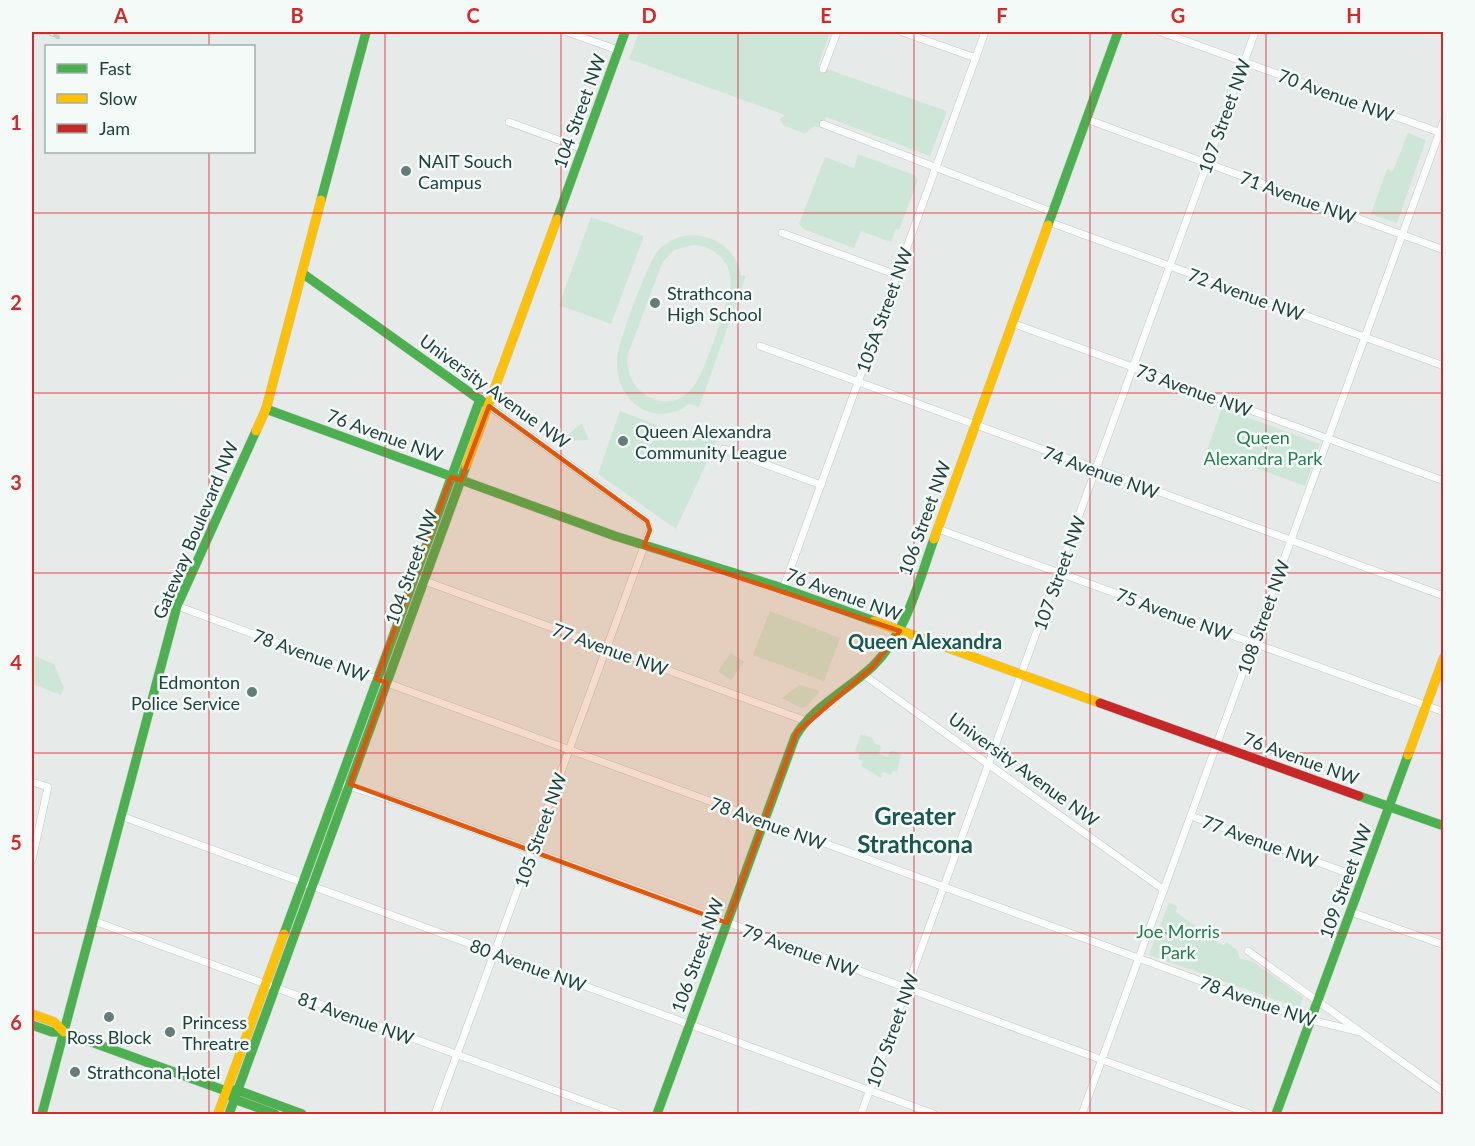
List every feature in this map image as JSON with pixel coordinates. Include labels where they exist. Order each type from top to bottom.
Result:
[{"type":"street","name":"Gateway Boulevard NW","points":[[42,1114],[177,606],[266,409],[366,32]]},
{"type":"street","points":[[567,32],[618,50]]},
{"type":"street","name":"104 Street NW","points":[[456,479],[489,406],[625,32]]},
{"type":"street","points":[[823,69],[837,32]]},
{"type":"street","points":[[902,32],[976,58]]},
{"type":"street","name":"105A Street NW","points":[[783,589],[986,32]]},
{"type":"street","name":"106 Street NW","points":[[657,1114],[795,737],[806,721],[864,675],[890,648],[900,631],[1118,32]]},
{"type":"street","name":"70 Avenue NW","points":[[1161,32],[1441,133]]},
{"type":"street","name":"107 Street NW","points":[[861,1114],[1255,32]]},
{"type":"street","name":"71 Avenue NW","points":[[1086,120],[1443,250]]},
{"type":"street","name":"108 Street NW","points":[[1082,1114],[1364,337],[1441,133],[1443,120]]},
{"type":"street","points":[[509,122],[583,149]]},
{"type":"street","points":[[823,124],[1052,212]]},
{"type":"street","name":"72 Avenue NW","points":[[1049,222],[1443,366]]},
{"type":"street","points":[[782,233],[897,275]]},
{"type":"street","name":"University Avenue NW","points":[[302,273],[647,521],[650,530],[644,546]]},
{"type":"street","name":"73 Avenue NW","points":[[1012,323],[1443,481]]},
{"type":"street","name":"74 Avenue NW","points":[[760,346],[1443,596]]},
{"type":"street","name":"104 Street NW","points":[[229,1114],[303,882],[376,679],[419,578],[456,479],[480,399]]},
{"type":"street","name":"76 Avenue NW","points":[[266,409],[644,546],[783,589],[1023,674],[1443,826]]},
{"type":"street","points":[[724,449],[821,485]]},
{"type":"street","name":"75 Avenue NW","points":[[938,529],[1443,712]]},
{"type":"street","name":"105 Street NW","points":[[435,1114],[644,546]]},
{"type":"street","name":"104 Street NW","points":[[218,1114],[313,886],[387,683],[419,578]]},
{"type":"street","name":"77 Avenue NW","points":[[419,578],[806,721]]},
{"type":"street","name":"78 Avenue NW","points":[[177,606],[1311,1021],[1360,1032]]},
{"type":"street","name":"109 Street NW","points":[[1276,1114],[1352,912],[1443,657]]},
{"type":"street","name":"University Avenue NW","points":[[864,675],[1164,890]]},
{"type":"street","points":[[32,782],[48,787],[32,860]]},
{"type":"street","name":"79 Avenue NW","points":[[339,783],[350,784],[1250,1114]]},
{"type":"street","name":"80 Avenue NW","points":[[122,816],[934,1114]]},
{"type":"street","name":"77 Avenue NW","points":[[1191,816],[1364,879]]},
{"type":"street","points":[[1352,912],[1443,945]]},
{"type":"street","name":"81 Avenue NW","points":[[94,921],[619,1114]]},
{"type":"street","points":[[1248,951],[1443,1092]]},
{"type":"street","points":[[32,1014],[54,1022],[64,1032]]},
{"type":"street","points":[[32,1025],[52,1032],[64,1032],[226,1091],[275,1114]]},
{"type":"street","points":[[236,1095],[302,1114]]},
{"type":"highlighted area","points":[[489,406],[647,521],[650,530],[644,546],[900,631],[873,667],[797,732],[727,923],[350,784],[387,683],[376,679],[451,477],[461,480]]},
{"type":"green space","points":[[639,32],[830,32],[818,66],[947,111],[930,156],[826,117],[821,128],[814,126],[805,134],[783,125],[780,119],[785,115],[629,59]]},
{"type":"green space","points":[[1408,133],[1426,140],[1397,223],[1371,214],[1387,169],[1393,171]]},
{"type":"green space","points":[[858,154],[914,175],[918,180],[899,230],[896,229],[891,242],[861,231],[854,248],[803,229],[799,224],[825,157],[854,168]]},
{"type":"green space","points":[[591,217],[644,236],[611,324],[559,305]]},
{"type":"green space","points":[[688,236],[701,236],[717,241],[730,251],[741,275],[746,276],[699,407],[689,404],[662,414],[650,412],[629,399],[622,388],[618,375],[618,351],[634,303],[654,256],[667,243]],"holes":[[[692,245],[701,246],[722,258],[729,272],[730,290],[699,378],[684,396],[672,401],[661,401],[649,397],[632,380],[628,368],[628,354],[663,261],[674,250]]]},
{"type":"green space","name":"Queen Alexandra Park","points":[[1222,408],[1320,444],[1305,486],[1207,450]]},
{"type":"green space","points":[[620,411],[693,439],[720,434],[676,529],[598,474]]},
{"type":"green space","points":[[582,423],[589,440],[562,441],[562,440]]},
{"type":"green space","points":[[770,611],[840,638],[824,681],[753,655]]},
{"type":"green space","points":[[731,653],[744,662],[731,680],[718,671]]},
{"type":"green space","points":[[32,655],[54,664],[64,688],[61,695],[32,684]]},
{"type":"green space","points":[[799,685],[820,691],[806,707],[801,708],[782,698]]},
{"type":"green space","points":[[861,734],[872,738],[875,744],[881,746],[879,754],[888,757],[891,750],[901,754],[897,772],[893,771],[891,775],[883,772],[881,778],[861,766],[863,761],[858,759],[860,753],[855,751]]},
{"type":"green space","name":"Joe Morris Park","points":[[1169,902],[1177,907],[1176,912],[1223,946],[1226,942],[1237,950],[1240,959],[1252,961],[1303,997],[1300,1008],[1149,955]]},
{"type":"railway","points":[[47,32],[58,37]]},
{"type":"traffic: fast","points":[[321,200],[366,32]]},
{"type":"traffic: fast","points":[[557,219],[625,32]]},
{"type":"traffic: fast","points":[[1048,225],[1118,32]]},
{"type":"traffic: fast","points":[[302,273],[483,402]]},
{"type":"traffic: fast","points":[[284,934],[480,399]]},
{"type":"traffic: fast","points":[[266,409],[615,536],[776,586],[874,621]]},
{"type":"traffic: fast","points":[[42,1114],[177,606],[256,431]]},
{"type":"traffic: fast","points":[[229,1114],[466,466]]},
{"type":"traffic: fast","points":[[657,1114],[795,737],[811,717],[863,675],[885,653],[895,638],[917,590],[934,539]]},
{"type":"traffic: fast","points":[[1276,1114],[1408,755]]},
{"type":"traffic: fast","points":[[1359,796],[1444,826]]},
{"type":"traffic: fast","points":[[32,1025],[52,1032],[64,1032],[226,1091],[237,1090],[302,1114]]},
{"type":"traffic: fast","points":[[230,1095],[234,1099],[275,1114]]},
{"type":"traffic: slow","points":[[256,431],[266,409],[321,200]]},
{"type":"traffic: slow","points":[[466,466],[557,219]]},
{"type":"traffic: slow","points":[[934,539],[1048,225]]},
{"type":"traffic: slow","points":[[874,621],[1100,703]]},
{"type":"traffic: slow","points":[[1408,755],[1444,657]]},
{"type":"traffic: slow","points":[[218,1114],[284,934]]},
{"type":"traffic: slow","points":[[32,1014],[54,1022],[64,1032]]},
{"type":"traffic: jam","points":[[1100,703],[1359,796]]},
{"type":"place","name":"NAIT Souch Campus","points":[[406,171]]},
{"type":"place","name":"Strathcona High School","points":[[655,303]]},
{"type":"place","name":"Queen Alexandra Community League","points":[[623,441]]},
{"type":"place","name":"Edmonton Police Service","points":[[252,692]]},
{"type":"place","name":"Ross Block","points":[[109,1017]]},
{"type":"place","name":"Princess Threatre","points":[[170,1032]]},
{"type":"place","name":"Strathcona Hotel","points":[[75,1072]]},
{"type":"district","name":"Queen Alexandra","points":[[925,641]]},
{"type":"district","name":"Greater Strathcona","points":[[915,829]]}]
